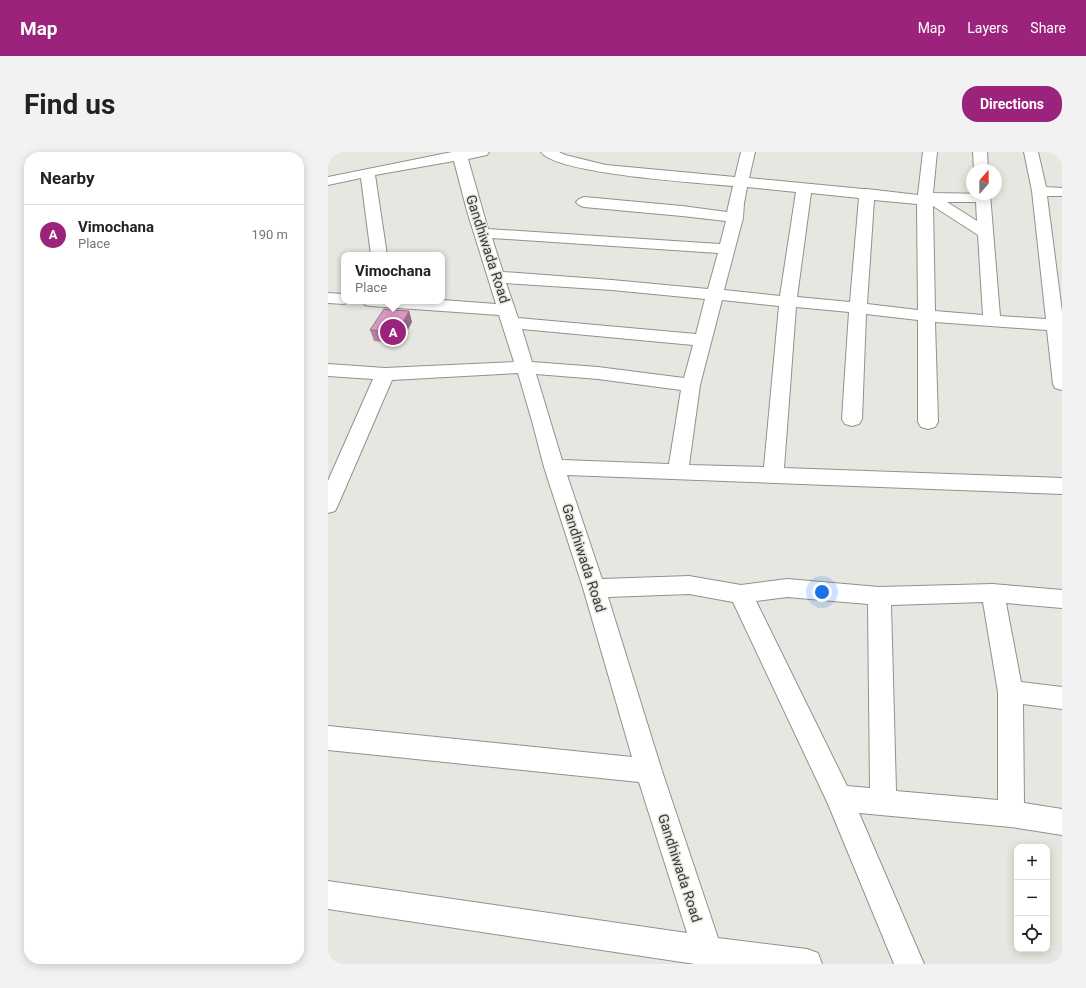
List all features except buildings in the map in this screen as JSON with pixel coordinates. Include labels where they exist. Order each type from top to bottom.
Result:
[{"type":"street","points":[[328,180],[460,154],[482,152]]},
{"type":"street","points":[[548,152],[560,158],[606,169],[742,183],[867,193],[925,200]]},
{"type":"street","points":[[678,472],[691,385],[735,218],[736,203],[742,183],[745,152]]},
{"type":"street","points":[[928,422],[925,200],[930,152]]},
{"type":"street","points":[[980,152],[981,164]]},
{"type":"street","points":[[1031,152],[1039,191],[1058,325],[1062,384]]},
{"type":"street","name":"Gandhiwada Road","points":[[460,154],[482,233],[542,421],[554,467],[594,588],[649,772],[709,958]]},
{"type":"street","points":[[367,172],[379,252]]},
{"type":"street","points":[[773,475],[788,302],[804,188]]},
{"type":"street","points":[[1039,191],[1062,192]]},
{"type":"street","points":[[852,419],[858,308],[867,193]]},
{"type":"street","points":[[966,197],[930,198],[985,233]]},
{"type":"street","points":[[983,200],[992,321]]},
{"type":"street","points":[[584,202],[682,210],[735,218]]},
{"type":"street","points":[[482,233],[727,249]]},
{"type":"street","points":[[496,277],[858,308],[926,316],[1058,325]]},
{"type":"street","points":[[328,298],[341,299]]},
{"type":"street","points":[[407,304],[704,340]]},
{"type":"street","points":[[328,370],[385,374],[525,367],[691,385]]},
{"type":"street","points":[[328,505],[385,374]]},
{"type":"street","points":[[554,467],[1062,486]]},
{"type":"street","points":[[594,588],[689,585],[741,594],[787,588],[879,596],[993,593],[1062,599]]},
{"type":"street","points":[[993,593],[1010,692],[1012,814]]},
{"type":"street","points":[[741,594],[840,798],[909,964]]},
{"type":"street","points":[[879,596],[883,802]]},
{"type":"street","points":[[1010,692],[1062,698]]},
{"type":"street","points":[[328,738],[649,772]]},
{"type":"street","points":[[840,798],[1012,814],[1062,822]]},
{"type":"street","points":[[328,895],[709,958],[808,964]]},
{"type":"place","name":"Vimochana","points":[[393,332]]}]
